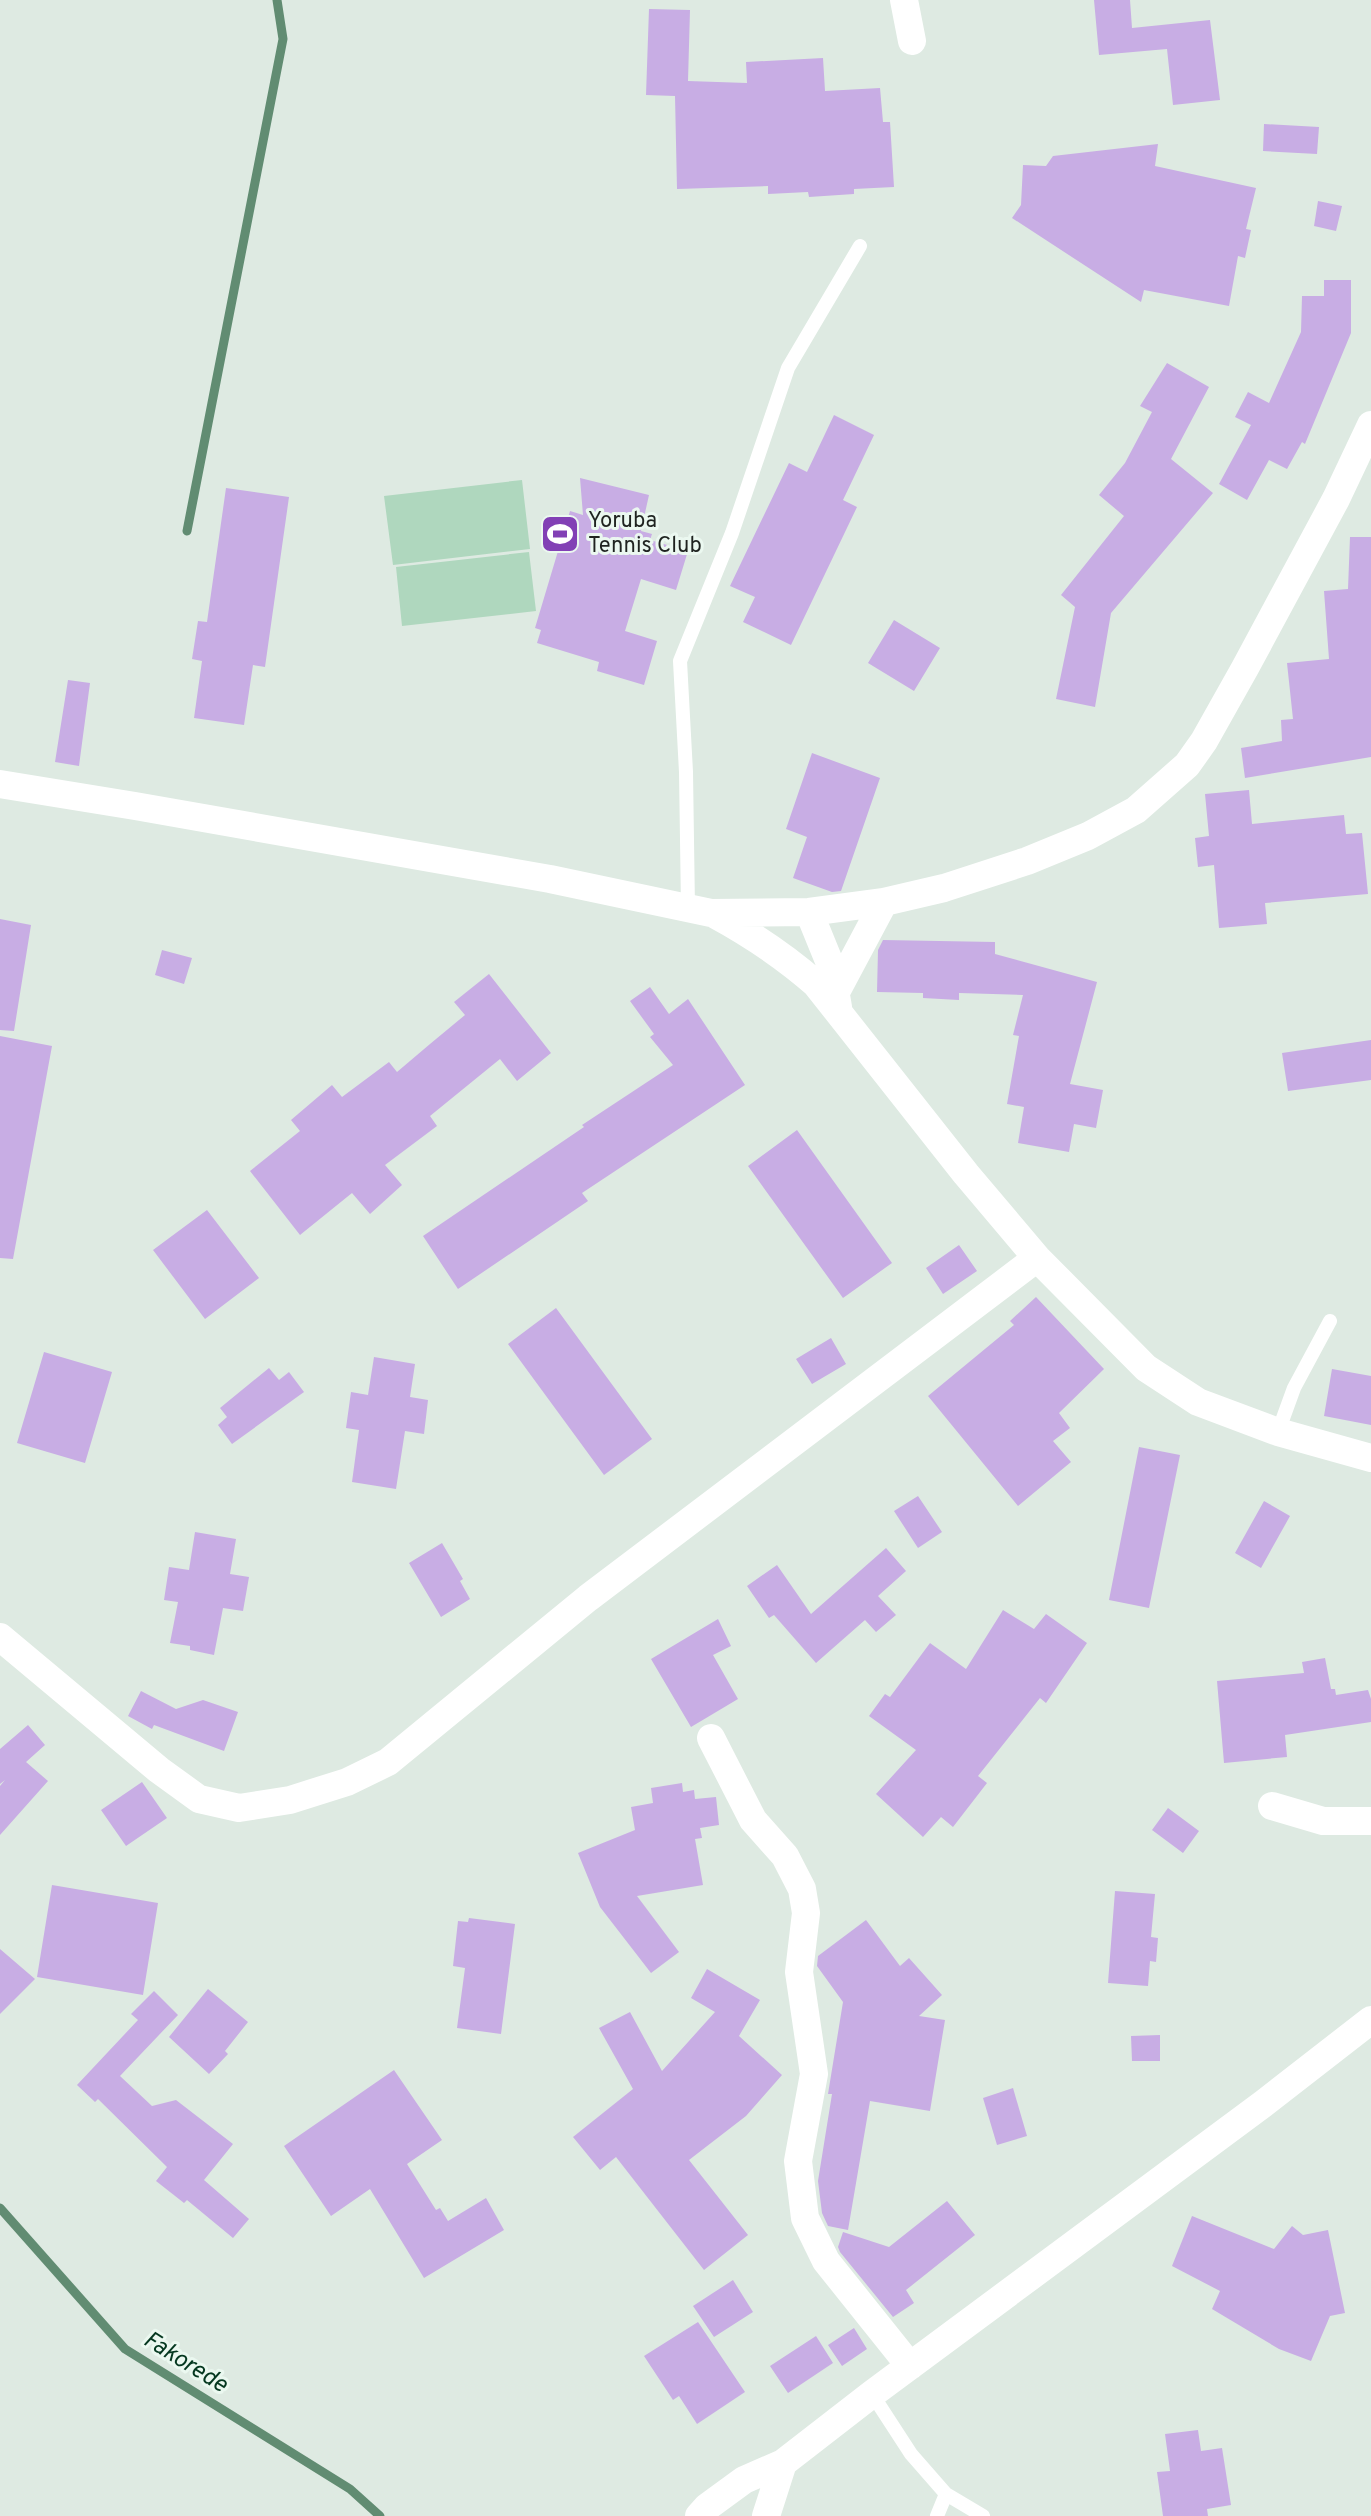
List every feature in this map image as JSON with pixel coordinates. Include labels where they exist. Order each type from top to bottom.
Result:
[{"type":"street","points":[[904,0],[912,41]]},
{"type":"street","points":[[0,784],[550,879],[700,910],[809,912],[884,902],[944,888],[1027,861],[1088,836],[1136,810],[1187,765],[1204,741],[1336,499],[1371,425]]},
{"type":"street","points":[[837,1003],[884,902]]},
{"type":"street","points":[[700,910],[753,935],[788,959],[837,1003],[966,1174],[1037,1258],[1146,1368],[1198,1402],[1278,1432],[1371,1458]]},
{"type":"street","points":[[809,912],[824,944],[837,1003]]},
{"type":"street","points":[[0,1637],[159,1770],[199,1799],[239,1808],[290,1800],[347,1782],[388,1762],[588,1598],[1037,1258]]},
{"type":"street","points":[[711,1738],[753,1820],[785,1856],[802,1889],[806,1913],[799,1972],[814,2074],[798,2161],[805,2218],[826,2261],[910,2366]]},
{"type":"street","points":[[1272,1806],[1323,1821],[1371,1821]]},
{"type":"street","points":[[699,2516],[744,2480],[783,2463],[1371,2020]]},
{"type":"street","points":[[766,2516],[783,2463]]},
{"type":"lane","points":[[700,910],[686,772],[680,661],[732,533],[788,368],[860,246]]},
{"type":"lane","points":[[1278,1432],[1294,1388],[1330,1321]]},
{"type":"lane","points":[[872,2394],[911,2454],[946,2494],[983,2516]]},
{"type":"lane","points":[[937,2516],[946,2494]]},
{"type":"green space","points":[[522,480],[530,549],[393,565],[384,496]]},
{"type":"green space","points":[[529,552],[536,611],[402,626],[396,567]]},
{"type":"building","points":[[1094,0],[1130,0],[1132,28],[1210,20],[1220,100],[1173,105],[1167,49],[1099,55]]},
{"type":"building","points":[[649,9],[690,10],[688,81],[747,83],[746,62],[823,58],[825,91],[880,88],[883,122],[890,122],[894,187],[854,189],[854,194],[809,197],[808,192],[768,194],[768,186],[677,189],[675,96],[646,95]]},
{"type":"building","points":[[1264,124],[1319,127],[1317,154],[1263,151]]},
{"type":"building","points":[[1158,144],[1155,166],[1256,188],[1246,229],[1251,230],[1245,258],[1238,256],[1229,306],[1144,290],[1141,302],[1012,218],[1021,205],[1023,165],[1046,166],[1053,156]]},
{"type":"building","points":[[1318,201],[1342,206],[1336,231],[1314,226]]},
{"type":"building","points":[[1324,280],[1351,280],[1351,333],[1305,444],[1302,442],[1287,469],[1269,460],[1247,500],[1219,484],[1251,425],[1235,417],[1248,392],[1269,403],[1301,332],[1302,296],[1324,296]]},
{"type":"building","points":[[1167,363],[1209,387],[1171,459],[1213,493],[1111,613],[1095,707],[1056,699],[1075,607],[1061,595],[1124,516],[1099,495],[1125,463],[1152,412],[1140,406]]},
{"type":"building","points":[[834,415],[874,435],[843,500],[857,507],[791,645],[743,622],[755,597],[730,586],[789,463],[807,472]]},
{"type":"building","points":[[580,478],[649,495],[641,531],[652,534],[650,540],[688,551],[676,590],[641,579],[625,631],[657,641],[644,685],[597,671],[599,662],[537,643],[541,630],[535,628],[570,511],[583,515]]},
{"type":"building","points":[[226,488],[289,497],[265,667],[253,665],[244,725],[194,718],[202,661],[192,659],[198,621],[207,622]]},
{"type":"building","points":[[1350,537],[1371,537],[1371,757],[1245,778],[1241,748],[1282,741],[1281,720],[1293,719],[1287,663],[1329,659],[1324,591],[1348,589]]},
{"type":"building","points":[[894,620],[940,648],[914,691],[868,663]]},
{"type":"building","points":[[68,680],[90,683],[79,766],[55,762]]},
{"type":"building","points":[[812,753],[880,778],[841,891],[832,892],[793,878],[807,837],[786,829]]},
{"type":"building","points":[[1249,790],[1252,824],[1344,815],[1346,834],[1362,833],[1368,894],[1265,903],[1267,924],[1219,928],[1214,865],[1198,867],[1195,838],[1209,836],[1205,794]]},
{"type":"building","points":[[0,919],[31,925],[14,1031],[0,1030]]},
{"type":"building","points":[[883,940],[995,942],[995,954],[1097,982],[1070,1084],[1103,1090],[1096,1128],[1074,1124],[1069,1152],[1018,1143],[1024,1107],[1007,1104],[1019,1036],[1013,1035],[1023,995],[959,993],[959,1000],[923,998],[923,993],[877,992],[878,950]]},
{"type":"building","points":[[162,950],[192,958],[184,984],[155,975]]},
{"type":"building","points":[[489,974],[551,1053],[517,1081],[500,1059],[430,1116],[437,1126],[385,1165],[402,1185],[370,1214],[352,1193],[300,1235],[250,1171],[300,1131],[291,1120],[332,1085],[342,1097],[389,1062],[397,1072],[465,1015],[454,1002]]},
{"type":"building","points":[[650,987],[669,1014],[688,999],[745,1085],[582,1193],[588,1201],[458,1289],[423,1236],[673,1065],[650,1037],[654,1034],[630,1001]]},
{"type":"building","points":[[0,1036],[52,1046],[13,1259],[0,1258]]},
{"type":"building","points":[[1371,1040],[1371,1080],[1288,1091],[1282,1053]]},
{"type":"building","points":[[797,1130],[892,1263],[843,1298],[748,1166]]},
{"type":"building","points":[[207,1210],[259,1278],[205,1319],[153,1250]]},
{"type":"building","points":[[959,1245],[977,1271],[943,1294],[926,1268]]},
{"type":"building","points":[[1036,1297],[1104,1369],[1059,1413],[1070,1428],[1053,1441],[1071,1462],[1018,1506],[928,1396],[1014,1325],[1010,1321]]},
{"type":"building","points":[[556,1308],[652,1439],[604,1475],[508,1344]]},
{"type":"building","points":[[831,1338],[846,1364],[812,1384],[796,1359]]},
{"type":"building","points":[[44,1352],[112,1372],[85,1463],[17,1443]]},
{"type":"building","points":[[374,1357],[415,1364],[410,1397],[428,1400],[424,1434],[405,1431],[396,1489],[352,1482],[359,1430],[346,1428],[351,1392],[368,1395]]},
{"type":"building","points":[[269,1368],[279,1380],[289,1372],[304,1392],[232,1444],[218,1425],[227,1417],[220,1408]]},
{"type":"building","points":[[1332,1369],[1371,1376],[1371,1425],[1324,1416]]},
{"type":"building","points":[[1139,1447],[1180,1455],[1149,1608],[1109,1600]]},
{"type":"building","points":[[918,1496],[942,1532],[918,1548],[894,1511]]},
{"type":"building","points":[[1264,1501],[1290,1516],[1261,1568],[1235,1553]]},
{"type":"building","points":[[195,1532],[236,1539],[230,1574],[249,1577],[243,1611],[223,1608],[214,1655],[170,1643],[178,1602],[164,1600],[169,1567],[189,1570]]},
{"type":"building","points":[[442,1543],[463,1579],[460,1581],[470,1599],[441,1617],[409,1563]]},
{"type":"building","points":[[886,1548],[906,1571],[878,1596],[896,1615],[876,1632],[865,1620],[816,1663],[774,1615],[769,1618],[747,1586],[777,1565],[811,1614]]},
{"type":"building","points":[[1003,1610],[1034,1629],[1046,1614],[1087,1643],[1046,1703],[1040,1698],[978,1776],[987,1783],[953,1827],[941,1817],[923,1837],[876,1794],[916,1750],[869,1716],[885,1694],[890,1697],[930,1643],[966,1669]]},
{"type":"building","points":[[718,1619],[731,1646],[713,1655],[738,1699],[691,1727],[651,1659]]},
{"type":"building","points":[[1325,1658],[1331,1689],[1335,1689],[1336,1695],[1368,1690],[1371,1722],[1285,1735],[1287,1757],[1224,1763],[1217,1681],[1304,1673],[1302,1662]]},
{"type":"building","points":[[141,1691],[176,1709],[203,1700],[238,1712],[224,1751],[154,1725],[152,1729],[128,1716]]},
{"type":"building","points":[[28,1725],[45,1745],[26,1762],[48,1781],[0,1835],[0,1786],[5,1780],[0,1784],[0,1749]]},
{"type":"building","points":[[142,1782],[167,1818],[126,1846],[101,1810]]},
{"type":"building","points":[[682,1783],[683,1792],[694,1790],[695,1799],[716,1797],[719,1825],[700,1828],[702,1838],[695,1839],[703,1885],[637,1896],[679,1952],[651,1973],[600,1907],[578,1853],[635,1830],[631,1807],[653,1803],[651,1788]]},
{"type":"building","points":[[1168,1808],[1199,1831],[1183,1853],[1152,1830]]},
{"type":"building","points":[[52,1885],[158,1903],[143,1995],[37,1977]]},
{"type":"building","points":[[1115,1891],[1155,1894],[1151,1937],[1158,1938],[1156,1962],[1150,1961],[1148,1986],[1108,1983]]},
{"type":"building","points":[[469,1918],[515,1924],[501,2034],[457,2028],[465,1968],[453,1966],[458,1921],[468,1922]]},
{"type":"building","points":[[866,1920],[900,1966],[909,1958],[942,1995],[919,2016],[945,2020],[930,2111],[870,2101],[848,2230],[828,2226],[822,2213],[818,2181],[843,2002],[817,1966],[818,1956]]},
{"type":"building","points":[[0,1949],[35,1979],[0,2014]]},
{"type":"building","points":[[707,1969],[760,2000],[739,2036],[782,2075],[746,2116],[689,2160],[748,2235],[704,2270],[616,2157],[600,2170],[573,2137],[633,2089],[599,2028],[630,2012],[662,2071],[715,2012],[691,1998]]},
{"type":"building","points":[[208,1989],[248,2022],[225,2051],[228,2054],[209,2074],[169,2037]]},
{"type":"building","points":[[154,1991],[178,2015],[120,2076],[152,2106],[176,2100],[233,2144],[204,2180],[249,2219],[233,2238],[187,2200],[184,2203],[156,2181],[167,2167],[98,2099],[95,2102],[77,2085],[138,2020],[131,2014]]},
{"type":"building","points":[[1160,2035],[1160,2061],[1132,2061],[1131,2036]]},
{"type":"building","points":[[394,2070],[442,2140],[407,2164],[436,2210],[440,2208],[448,2221],[486,2198],[504,2230],[424,2278],[370,2189],[331,2216],[284,2146]]},
{"type":"building","points":[[1013,2088],[1027,2136],[997,2145],[983,2098]]},
{"type":"building","points":[[947,2201],[975,2235],[906,2290],[914,2303],[893,2317],[840,2252],[838,2247],[843,2232],[889,2247]]},
{"type":"building","points":[[1192,2216],[1274,2249],[1292,2226],[1303,2235],[1328,2230],[1345,2313],[1330,2316],[1311,2361],[1279,2349],[1212,2309],[1220,2291],[1172,2266]]},
{"type":"building","points":[[733,2280],[753,2312],[714,2337],[693,2306]]},
{"type":"building","points":[[698,2322],[745,2392],[697,2424],[679,2396],[673,2400],[644,2356]]},
{"type":"building","points":[[854,2328],[867,2349],[842,2366],[828,2345]]},
{"type":"building","points":[[816,2336],[833,2363],[788,2393],[770,2366]]},
{"type":"building","points":[[1198,2430],[1201,2451],[1222,2448],[1231,2505],[1207,2509],[1208,2516],[1163,2516],[1157,2472],[1170,2471],[1165,2434]]},
{"type":"waterway","points":[[187,531],[283,39],[277,0]]},
{"type":"waterway","name":"Fakorede","points":[[0,2208],[125,2349],[350,2489],[380,2516]]},
{"type":"place","name":"Yoruba Tennis Club","points":[[560,534]]}]
